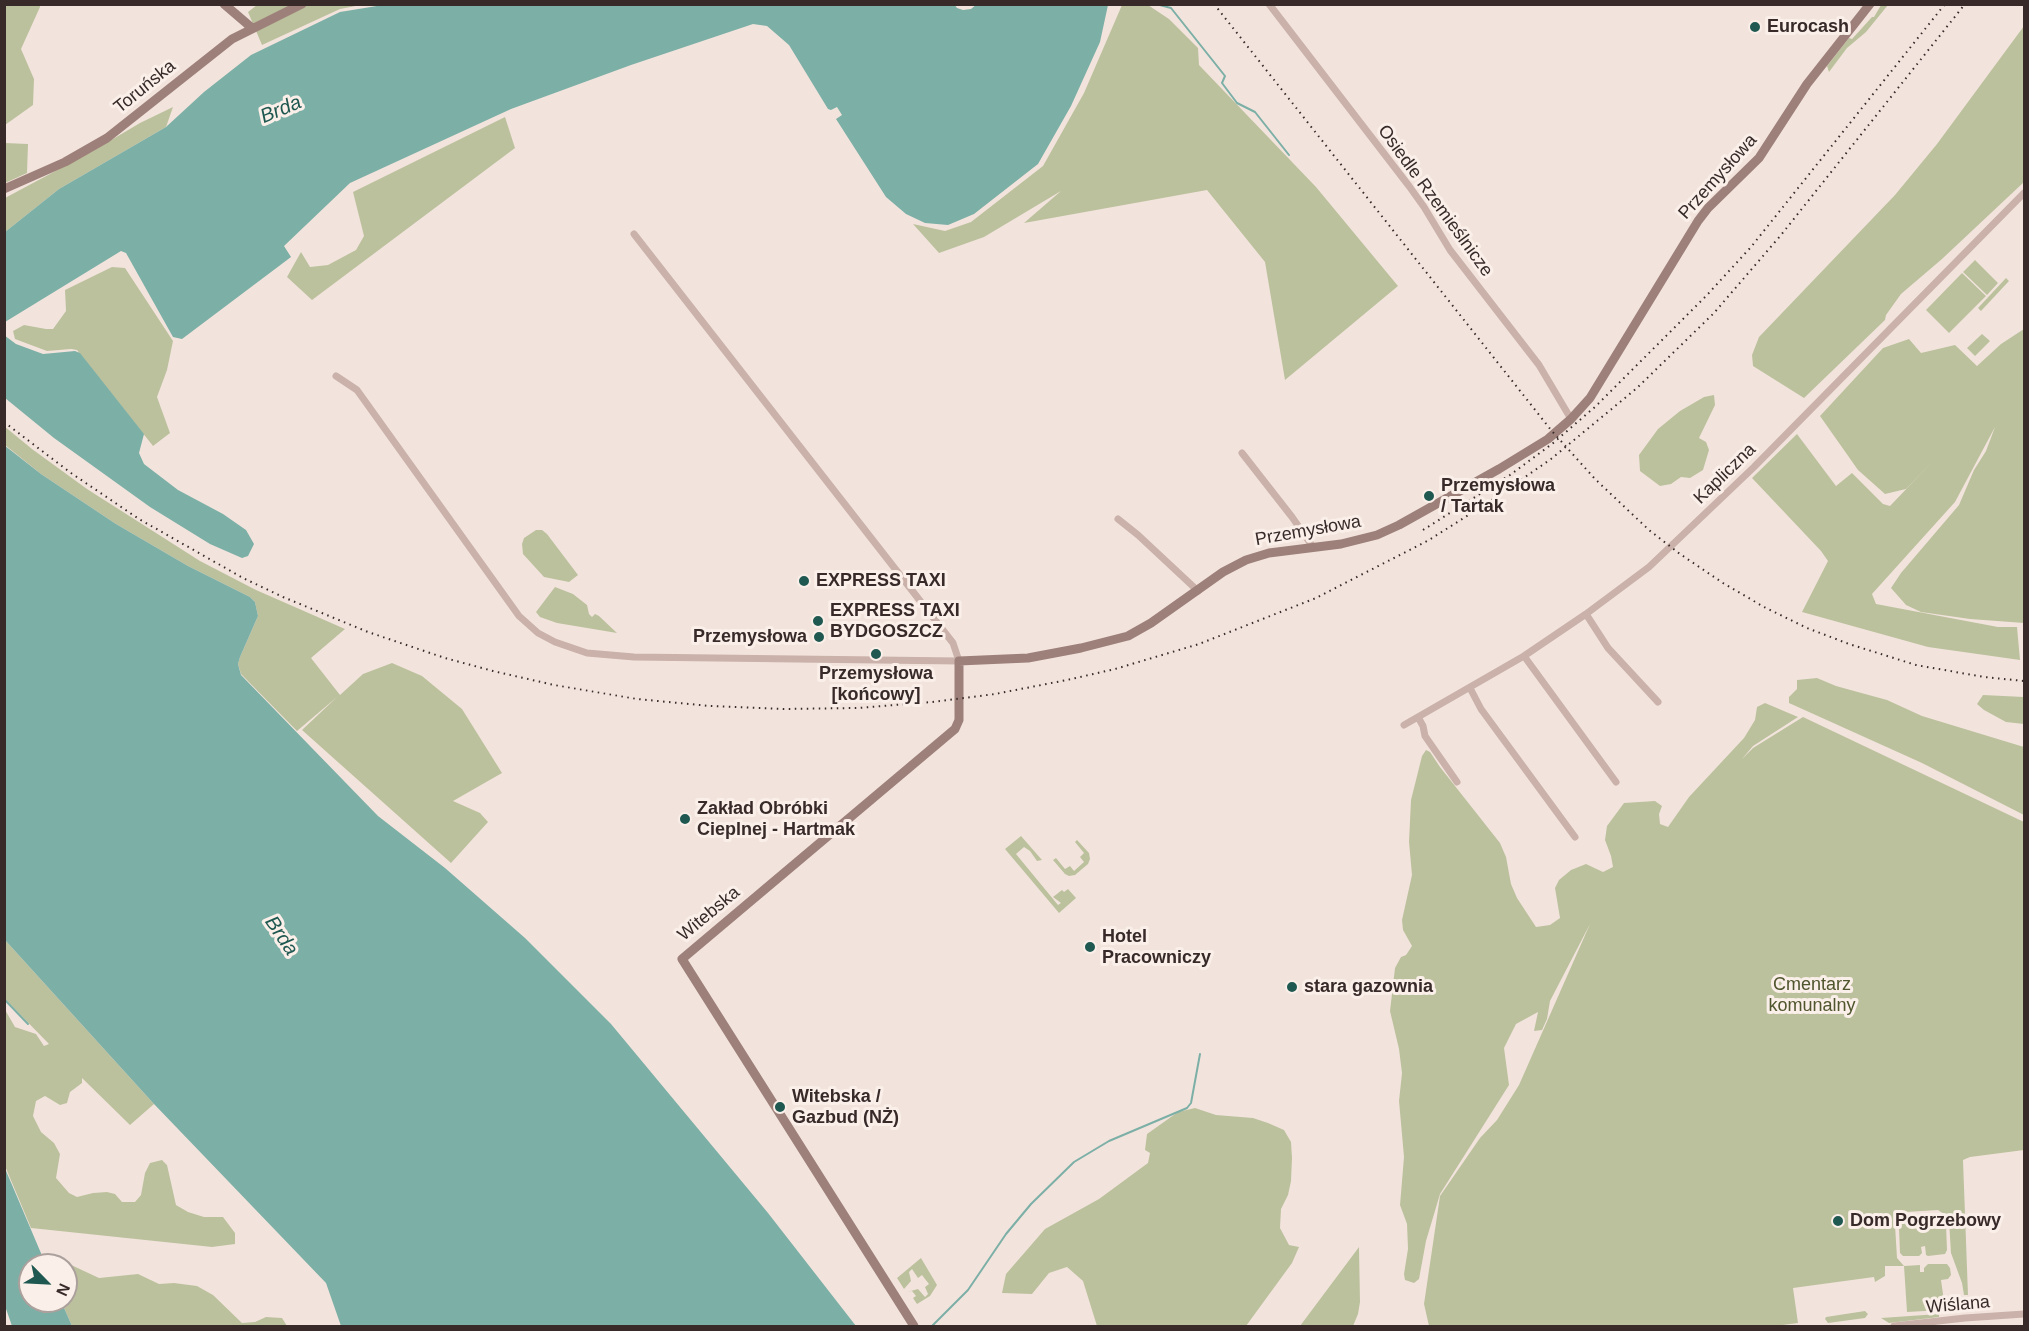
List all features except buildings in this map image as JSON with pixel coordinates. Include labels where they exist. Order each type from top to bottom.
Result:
[{"type":"street","points":[[225,4],[252,28]]},
{"type":"street","name":"Toruńska","points":[[4,189],[54,167],[107,138],[215,51],[252,28],[302,4]]},
{"type":"street","name":"Osiedle Rzemieślnicze","points":[[1269,4],[1409,186],[1450,250],[1539,365],[1571,419]]},
{"type":"street","name":"Przemysłowa","points":[[336,376],[353,387],[365,401],[519,616],[538,633],[567,647],[594,654],[634,657],[959,661],[1028,658],[1115,640],[1128,636],[1151,623],[1229,569],[1257,555],[1367,538],[1399,525],[1548,439],[1584,406],[1596,390],[1698,221],[1708,208],[1759,158],[1807,84],[1870,4]]},
{"type":"street","name":"Kapliczna","points":[[1404,725],[1524,656],[1587,614],[1649,567],[1735,486],[2025,193]]},
{"type":"street","points":[[634,234],[953,643],[959,661]]},
{"type":"street","points":[[1242,453],[1313,547]]},
{"type":"street","points":[[1118,519],[1198,591]]},
{"type":"street","points":[[1587,614],[1608,648],[1658,702]]},
{"type":"street","points":[[1524,656],[1616,782]]},
{"type":"street","name":"Witebska","points":[[914,1326],[682,959],[955,729],[959,720],[959,661]]},
{"type":"street","points":[[1470,688],[1481,709],[1575,837]]},
{"type":"street","points":[[1418,717],[1425,736],[1457,782]]},
{"type":"street","name":"Wiślana","points":[[1894,1326],[2025,1314]]},
{"type":"green space","points":[[5,4],[40,5],[40,7],[21,49],[34,79],[33,105],[5,125]]},
{"type":"green space","points":[[257,5],[361,5],[340,9],[262,45],[248,12]]},
{"type":"green space","points":[[1122,5],[1148,5],[1169,19],[1198,48],[1199,65],[1316,187],[1398,286],[1285,380],[1265,262],[1207,190],[1024,223],[1061,191],[984,237],[939,253],[913,224],[945,231],[971,222],[1043,166],[1084,93]]},
{"type":"green space","points":[[1881,5],[1888,5],[1866,32],[1847,48],[1829,72],[1827,66],[1849,38],[1852,39],[1874,17]]},
{"type":"green space","points":[[2024,26],[2024,182],[1901,294],[1885,320],[1804,398],[1753,366],[1752,355],[1759,337],[1895,195],[1937,144]]},
{"type":"green space","points":[[173,107],[166,127],[59,189],[5,232],[5,198]]},
{"type":"green space","points":[[505,117],[515,148],[312,300],[287,277],[301,252],[310,267],[328,265],[356,250],[364,236],[353,192]]},
{"type":"green space","points":[[5,143],[28,144],[27,173],[5,183]]},
{"type":"green space","points":[[1975,260],[1998,283],[1987,295],[1963,272]]},
{"type":"green space","points":[[112,267],[125,268],[173,341],[167,370],[157,397],[170,433],[153,446],[77,350],[47,351],[15,339],[13,331],[24,325],[53,329],[66,311],[65,290]]},
{"type":"green space","points":[[1962,273],[1986,296],[1949,333],[1926,310]]},
{"type":"green space","points":[[2006,278],[2009,281],[1981,311],[1978,308]]},
{"type":"green space","points":[[2024,329],[2024,623],[1921,612],[1906,605],[1891,588],[1959,505],[1974,470],[1986,451],[1995,427],[1955,502],[1872,594],[1876,604],[1998,627],[2017,627],[2020,660],[1928,647],[1802,612],[1828,561],[1752,478],[1797,434],[1836,486],[1852,473],[1883,504],[1890,506],[1935,459],[1906,489],[1885,494],[1858,470],[1820,416],[1883,348],[1909,339],[1921,353],[1955,345],[1977,366],[2001,344]]},
{"type":"green space","points":[[1982,334],[1990,341],[1975,356],[1967,348]]},
{"type":"green space","points":[[1714,395],[1715,405],[1699,438],[1706,442],[1709,450],[1703,470],[1690,478],[1681,477],[1671,484],[1660,486],[1640,471],[1639,455],[1658,429],[1680,411],[1704,397]]},
{"type":"green space","points":[[4,426],[87,489],[200,561],[256,590],[345,629],[311,658],[340,695],[363,674],[392,663],[422,676],[462,709],[502,773],[453,801],[480,813],[488,822],[451,863],[302,730],[337,697],[297,731],[241,674],[238,664],[240,657],[258,616],[255,602],[250,597],[188,566],[116,524],[41,474],[5,445]]},
{"type":"green space","points":[[536,530],[542,530],[547,534],[578,575],[569,582],[544,577],[523,554],[524,538]]},
{"type":"green space","points":[[555,587],[573,594],[587,605],[592,617],[595,614],[599,616],[617,633],[557,623],[540,617],[536,612]]},
{"type":"green space","points":[[1817,678],[1836,686],[1887,700],[1922,716],[2024,747],[2024,815],[1922,763],[1789,703],[1789,697],[1797,689],[1797,680]]},
{"type":"green space","points":[[1983,695],[2024,697],[2024,724],[2006,722],[1984,710],[1977,704]]},
{"type":"green space","name":"Cmentarz komunalny","points":[[1765,703],[1798,717],[1753,746],[1742,759],[1753,748],[1803,717],[2024,822],[2024,1150],[1970,1157],[1963,1160],[1968,1295],[1964,1295],[1951,1253],[1949,1221],[1947,1216],[1938,1210],[1906,1212],[1898,1218],[1895,1225],[1897,1258],[1904,1266],[1885,1266],[1885,1276],[1875,1282],[1874,1277],[1793,1288],[1798,1323],[1775,1326],[1429,1326],[1424,1304],[1440,1196],[1480,1138],[1497,1120],[1519,1085],[1590,924],[1550,1001],[1547,1019],[1542,1030],[1534,1031],[1538,1012],[1516,1024],[1504,1048],[1509,1085],[1440,1194],[1426,1241],[1419,1279],[1414,1283],[1405,1280],[1408,1249],[1407,1224],[1400,1205],[1404,1157],[1399,1101],[1402,1073],[1390,1011],[1395,968],[1401,957],[1406,955],[1412,946],[1403,930],[1402,920],[1412,875],[1409,842],[1411,800],[1422,756],[1426,750],[1430,752],[1500,843],[1517,898],[1536,927],[1550,925],[1560,918],[1555,888],[1559,880],[1571,870],[1586,864],[1603,872],[1613,867],[1605,840],[1607,826],[1624,803],[1655,801],[1662,806],[1659,814],[1660,824],[1668,827],[1689,797],[1744,738],[1755,720],[1757,707]]},
{"type":"green space","points":[[1021,836],[1042,860],[1037,861],[1024,847],[1016,854],[1058,905],[1061,903],[1053,897],[1062,890],[1064,892],[1068,889],[1076,898],[1059,913],[1005,849]]},
{"type":"green space","points":[[1077,840],[1089,853],[1090,859],[1088,864],[1075,875],[1069,876],[1053,860],[1056,858],[1065,869],[1070,866],[1074,871],[1084,862],[1080,857],[1084,853],[1075,842]]},
{"type":"green space","points":[[5,940],[154,1104],[130,1125],[82,1078],[82,1083],[70,1092],[67,1103],[60,1105],[45,1096],[36,1101],[33,1116],[41,1132],[54,1143],[60,1154],[56,1178],[69,1193],[77,1197],[107,1192],[115,1194],[122,1202],[135,1202],[141,1195],[145,1173],[150,1163],[162,1160],[167,1165],[176,1205],[204,1217],[223,1217],[235,1233],[235,1244],[212,1247],[31,1228],[5,1166],[4,1008],[15,1027],[36,1034],[44,1046],[49,1044],[5,999]]},
{"type":"green space","points":[[1195,1108],[1216,1115],[1253,1118],[1268,1123],[1284,1130],[1291,1142],[1291,1181],[1288,1195],[1281,1209],[1280,1228],[1289,1245],[1299,1247],[1292,1263],[1246,1326],[1097,1326],[1083,1281],[1067,1267],[1049,1273],[1032,1294],[1002,1293],[1006,1274],[1045,1229],[1099,1199],[1148,1163],[1150,1153],[1145,1150],[1147,1134],[1178,1112]]},
{"type":"green space","points":[[1936,1215],[1946,1224],[1947,1250],[1945,1254],[1928,1256],[1925,1246],[1921,1247],[1922,1253],[1919,1256],[1903,1256],[1900,1253],[1899,1228],[1902,1220],[1909,1216]]},
{"type":"green space","points":[[1359,1247],[1360,1302],[1353,1326],[1300,1326]]},
{"type":"green space","points":[[921,1258],[937,1285],[930,1296],[917,1304],[913,1298],[916,1296],[912,1291],[907,1292],[918,1289],[925,1297],[928,1294],[925,1287],[929,1284],[922,1275],[918,1278],[912,1269],[909,1272],[911,1281],[904,1289],[897,1278]]},
{"type":"green space","points":[[1928,1264],[1947,1264],[1951,1275],[1948,1279],[1941,1280],[1944,1301],[1956,1301],[1956,1295],[1959,1295],[1961,1309],[1907,1312],[1904,1266],[1920,1265],[1920,1272],[1924,1272]]},
{"type":"green space","points":[[78,1268],[99,1278],[138,1274],[159,1284],[197,1286],[213,1295],[242,1323],[255,1322],[266,1317],[282,1318],[287,1326],[72,1326],[66,1313],[78,1313]]},
{"type":"green space","points":[[1865,1311],[1868,1314],[1865,1318],[1828,1323],[1825,1319],[1826,1317]]},
{"type":"green space","points":[[1939,1314],[1939,1317],[1889,1323],[1881,1318]]},
{"type":"water","name":"Brda","points":[[954,4],[963,10],[971,9],[977,4],[1108,5],[1100,42],[1071,106],[1038,164],[974,214],[948,225],[925,223],[906,214],[886,197],[836,119],[842,115],[837,107],[828,109],[789,45],[767,26],[753,24],[511,109],[350,183],[284,246],[291,257],[182,339],[173,337],[126,253],[121,251],[5,322],[5,232],[59,189],[166,127],[204,92],[251,55],[340,12],[383,5]]},
{"type":"water","points":[[4,335],[16,344],[43,354],[75,351],[80,353],[144,434],[139,453],[144,464],[178,490],[223,514],[246,530],[254,544],[248,556],[242,558],[210,544],[150,507],[54,438],[5,398]]},
{"type":"water","name":"Brda","points":[[4,445],[41,474],[116,524],[188,566],[250,597],[255,602],[258,616],[240,657],[238,664],[241,675],[378,816],[445,868],[525,938],[611,1024],[768,1213],[856,1326],[341,1326],[326,1283],[154,1104],[5,940]]},
{"type":"water","points":[[4,1166],[41,1253],[18,1253],[18,1313],[66,1313],[72,1326],[12,1326],[5,1306]]},
{"type":"waterway","points":[[1156,4],[1171,8],[1225,76],[1222,83],[1237,103],[1255,112],[1289,155]]},
{"type":"waterway","points":[[4,999],[28,1024]]},
{"type":"waterway","points":[[932,1326],[968,1290],[1006,1234],[1031,1204],[1074,1162],[1109,1141],[1187,1108],[1191,1103],[1200,1054]]},
{"type":"railway","points":[[1214,4],[1551,430],[1595,479],[1649,530],[1723,583],[1807,628],[1916,665],[1984,677],[2024,681]]},
{"type":"railway","points":[[1423,530],[1510,475],[1552,444],[1596,406],[1707,295],[1751,247],[1945,4]]},
{"type":"railway","points":[[4,422],[71,473],[139,519],[243,578],[368,632],[445,658],[493,671],[554,685],[637,699],[710,706],[783,709],[858,708],[932,702],[995,694],[1067,680],[1115,669],[1199,644],[1316,598],[1429,540],[1551,459],[1637,388],[1714,313],[1781,235],[1965,4]]},
{"type":"place","name":"Eurocash","points":[[1755,27]]},
{"type":"place","name":"Przemysłowa / Tartak","points":[[1429,496]]},
{"type":"place","name":"EXPRESS TAXI","points":[[804,581]]},
{"type":"place","name":"EXPRESS TAXI BYDGOSZCZ","points":[[818,621]]},
{"type":"place","name":"Przemysłowa","points":[[819,637]]},
{"type":"place","name":"Przemysłowa [końcowy]","points":[[876,654]]},
{"type":"place","name":"Zakład Obróbki Cieplnej - Hartmak","points":[[685,819]]},
{"type":"place","name":"Hotel Pracowniczy","points":[[1090,947]]},
{"type":"place","name":"stara gazownia","points":[[1292,987]]},
{"type":"place","name":"Witebska / Gazbud (NŻ)","points":[[780,1107]]},
{"type":"place","name":"Dom Pogrzebowy","points":[[1838,1221]]}]
